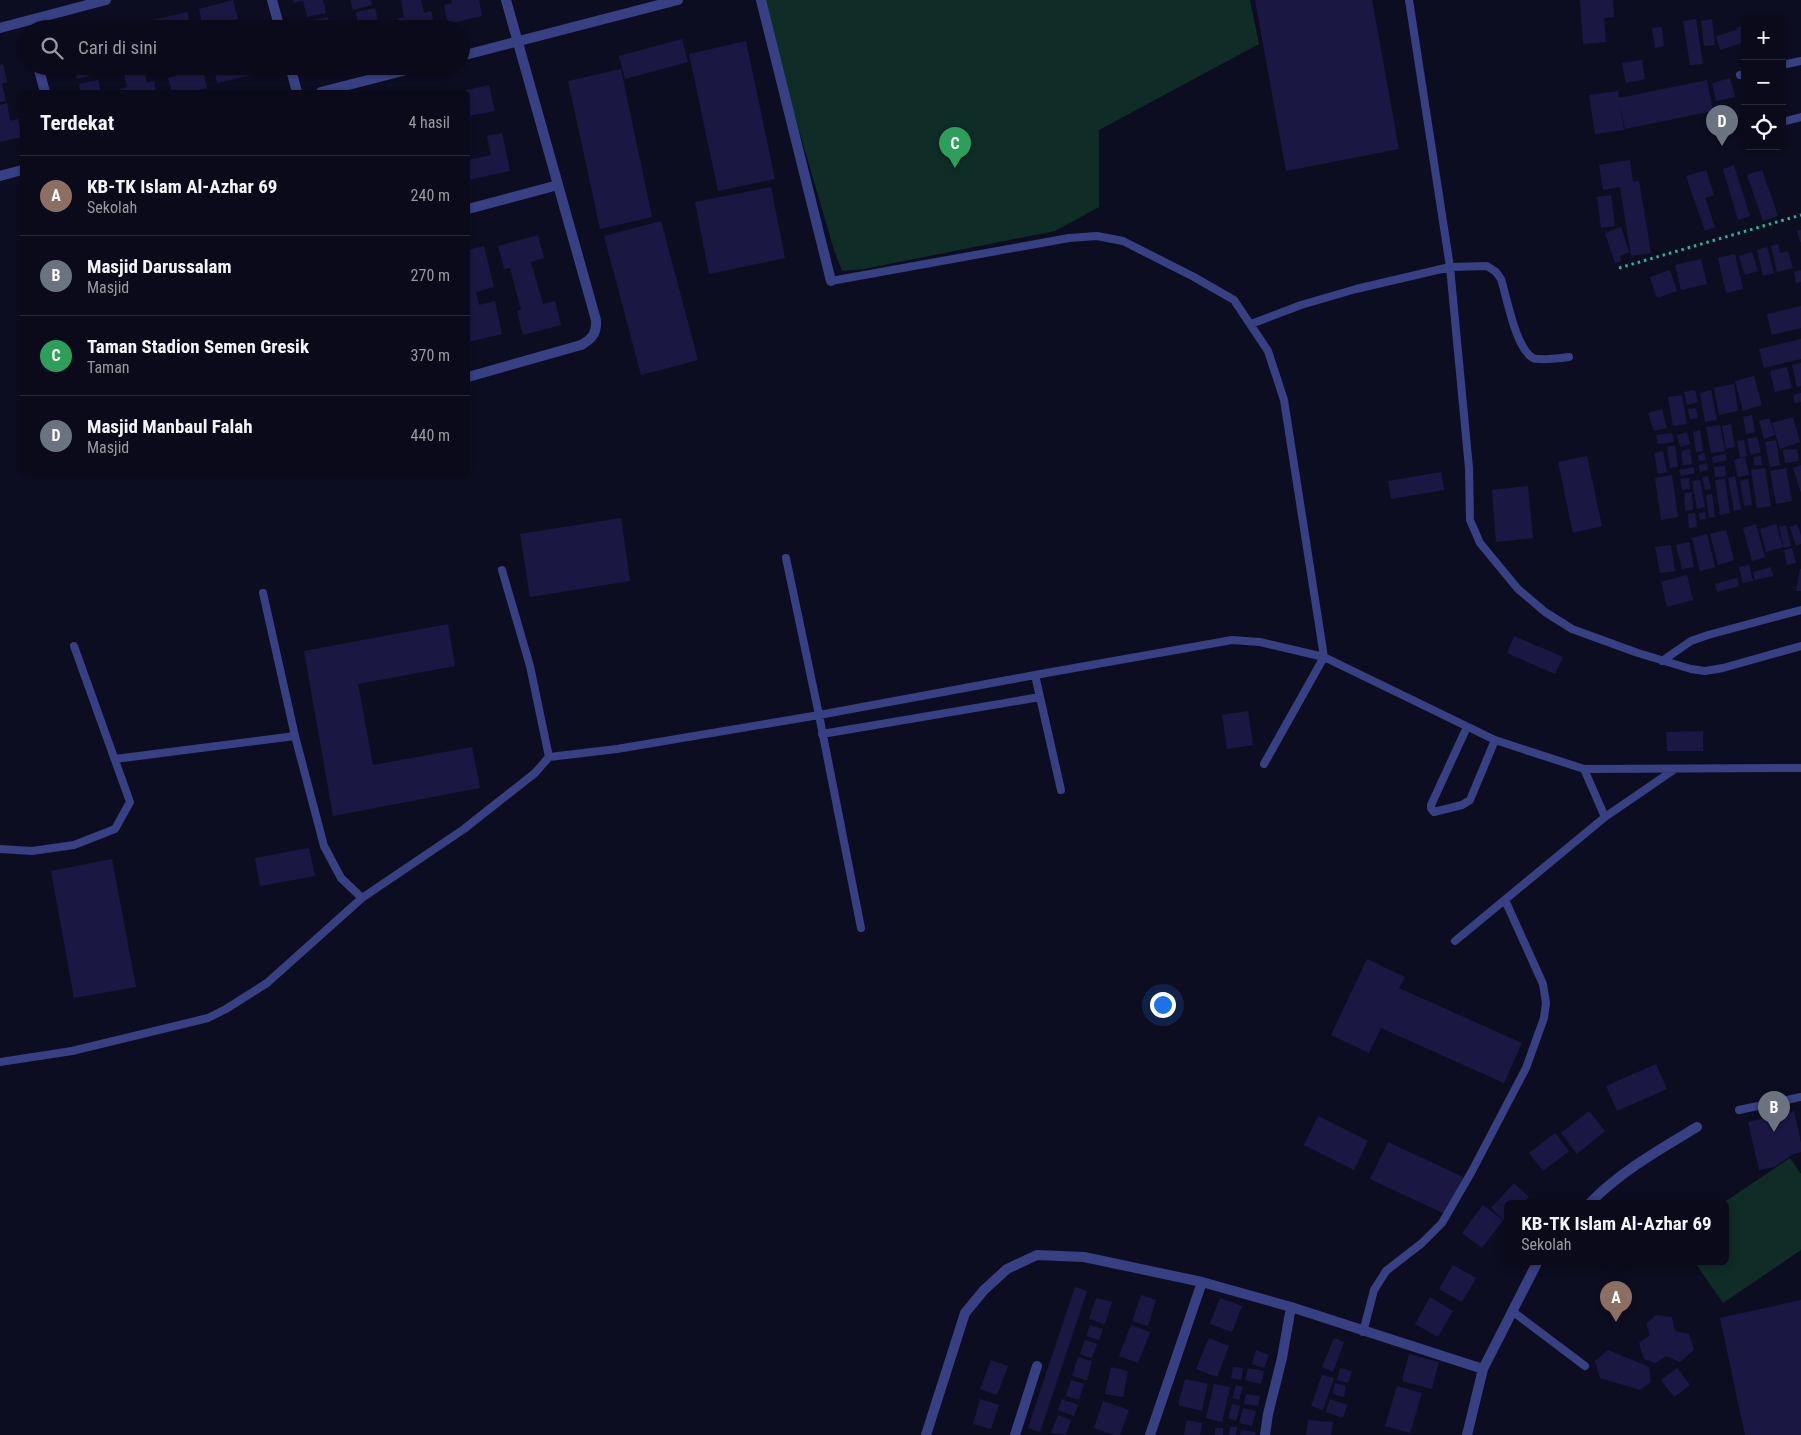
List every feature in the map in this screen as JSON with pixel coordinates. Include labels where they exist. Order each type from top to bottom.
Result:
[{"type":"street","points":[[44,20],[106,0]]},
{"type":"street","points":[[272,0],[278,20]]},
{"type":"street","points":[[470,376],[581,345],[589,340],[597,329],[506,0]]},
{"type":"street","points":[[470,54],[678,0]]},
{"type":"street","points":[[761,0],[831,281]]},
{"type":"street","points":[[0,28],[20,26]]},
{"type":"street","points":[[40,75],[44,90]]},
{"type":"street","points":[[293,75],[297,90]]},
{"type":"street","points":[[329,90],[387,75]]},
{"type":"street","points":[[0,176],[20,171]]},
{"type":"street","points":[[470,208],[558,185]]},
{"type":"street","points":[[1593,1200],[1630,1169],[1697,1127]]},
{"type":"street","points":[[926,1435],[965,1313],[984,1290],[1007,1269],[1038,1255],[1084,1257],[1202,1282],[1483,1369]]},
{"type":"street","points":[[1467,1435],[1483,1369],[1536,1265]]},
{"type":"street","points":[[1150,1435],[1202,1282]]},
{"type":"street","points":[[1265,1435],[1291,1308]]},
{"type":"street","points":[[1015,1435],[1037,1366]]},
{"type":"street","points":[[1156,1435],[1157,1418]]},
{"type":"lane","points":[[1408,0],[1450,267],[1469,468],[1470,520],[1480,543],[1518,589],[1545,612],[1572,628],[1662,661],[1705,671],[1723,668],[1801,646]]},
{"type":"lane","points":[[1786,64],[1801,61]]},
{"type":"lane","points":[[1786,121],[1801,117]]},
{"type":"lane","points":[[831,281],[1069,238],[1097,236],[1123,242],[1194,277],[1234,300],[1268,351],[1284,400],[1324,657],[1264,764]]},
{"type":"lane","points":[[1251,324],[1301,305],[1356,289],[1450,267],[1487,266],[1496,272],[1501,279],[1519,342],[1525,352],[1535,359],[1568,357]]},
{"type":"lane","points":[[786,558],[861,928]]},
{"type":"lane","points":[[502,570],[530,666],[549,757]]},
{"type":"lane","points":[[263,594],[295,736],[324,846],[341,878],[362,898]]},
{"type":"lane","points":[[1662,661],[1687,643],[1708,635],[1801,610]]},
{"type":"lane","points":[[0,1062],[72,1051],[208,1018],[226,1009],[268,982],[362,898],[464,829],[535,773],[549,757],[617,749],[819,715],[1232,640],[1260,642],[1324,657],[1495,740],[1584,769],[1801,768]]},
{"type":"lane","points":[[0,849],[32,850],[74,844],[115,829],[130,802],[74,646]]},
{"type":"lane","points":[[1036,675],[1061,790]]},
{"type":"lane","points":[[822,734],[1040,697]]},
{"type":"lane","points":[[1467,727],[1431,805],[1434,812],[1462,805],[1470,800],[1495,740]]},
{"type":"lane","points":[[115,760],[295,736]]},
{"type":"lane","points":[[1455,942],[1605,816],[1676,768]]},
{"type":"lane","points":[[1584,769],[1605,816]]},
{"type":"lane","points":[[1363,1332],[1374,1290],[1386,1271],[1435,1232],[1462,1189],[1526,1068],[1544,1018],[1546,1003],[1542,984],[1505,900]]},
{"type":"lane","points":[[1739,1110],[1801,1097]]},
{"type":"lane","points":[[1512,1312],[1585,1366]]},
{"type":"path","points":[[1618,268],[1801,215]]},
{"type":"green space","points":[[761,0],[1250,0],[1259,44],[1099,130],[1099,207],[1055,231],[864,269],[842,271],[834,250]]},
{"type":"green space","points":[[1790,1158],[1801,1174],[1801,1250],[1723,1303],[1697,1265],[1729,1265],[1729,1200],[1727,1200]]},
{"type":"building","points":[[233,0],[238,19],[201,20],[199,9]]},
{"type":"building","points":[[293,0],[323,0],[326,13],[307,17],[303,1],[293,3]]},
{"type":"building","points":[[350,0],[371,0],[372,5],[353,10]]},
{"type":"building","points":[[401,0],[421,0],[424,13],[431,11],[433,20],[397,20],[404,17]]},
{"type":"building","points":[[451,0],[479,0],[482,16],[465,20],[447,20],[444,5],[452,3]]},
{"type":"building","points":[[1255,0],[1372,0],[1399,149],[1286,171]]},
{"type":"building","points":[[1580,0],[1613,0],[1614,17],[1604,18],[1606,42],[1583,44]]},
{"type":"building","points":[[375,8],[378,20],[357,20],[356,12]]},
{"type":"building","points":[[187,12],[189,20],[153,20]]},
{"type":"building","points":[[328,17],[328,20],[313,20]]},
{"type":"building","points":[[1696,19],[1703,64],[1690,65],[1683,21]]},
{"type":"building","points":[[1712,19],[1715,45],[1704,46],[1701,21]]},
{"type":"building","points":[[1741,26],[1741,43],[1720,50],[1716,36],[1737,30],[1736,28]]},
{"type":"building","points":[[1662,27],[1664,46],[1655,48],[1652,28]]},
{"type":"building","points":[[682,39],[688,62],[625,79],[619,56]]},
{"type":"building","points":[[746,41],[775,179],[718,191],[689,54]]},
{"type":"building","points":[[1642,60],[1645,79],[1626,83],[1622,63]]},
{"type":"building","points":[[3,64],[7,82],[2,84],[6,101],[0,102],[0,65]]},
{"type":"building","points":[[621,69],[652,217],[600,229],[568,81]]},
{"type":"building","points":[[76,75],[92,75],[77,79]]},
{"type":"building","points":[[124,75],[145,75],[147,83],[154,81],[156,90],[119,89],[127,87]]},
{"type":"building","points":[[204,75],[207,88],[171,90],[168,78]]},
{"type":"building","points":[[216,75],[252,75],[217,83]]},
{"type":"building","points":[[1730,78],[1735,97],[1716,101],[1712,83]]},
{"type":"building","points":[[98,80],[100,90],[80,90],[79,84]]},
{"type":"building","points":[[1707,80],[1713,111],[1625,129],[1619,101],[1624,130],[1595,134],[1589,95],[1618,91],[1619,98]]},
{"type":"building","points":[[489,85],[495,111],[470,116],[470,90],[468,90]]},
{"type":"building","points":[[7,103],[10,121],[18,119],[20,137],[0,142],[0,105]]},
{"type":"building","points":[[502,133],[510,171],[470,180],[470,160],[491,155],[487,136]]},
{"type":"building","points":[[1630,160],[1633,182],[1639,181],[1651,253],[1631,256],[1620,187],[1603,190],[1599,165]]},
{"type":"building","points":[[1734,165],[1750,216],[1738,220],[1723,169]]},
{"type":"building","points":[[1706,170],[1714,195],[1705,198],[1715,227],[1705,231],[1686,176]]},
{"type":"building","points":[[1762,170],[1778,216],[1763,221],[1747,175]]},
{"type":"building","points":[[771,187],[785,258],[709,274],[695,202]]},
{"type":"building","points":[[1611,195],[1615,226],[1601,228],[1597,197]]},
{"type":"building","points":[[661,221],[698,360],[641,375],[604,236]]},
{"type":"building","points":[[1621,227],[1629,252],[1620,256],[1621,261],[1615,263],[1605,233]]},
{"type":"building","points":[[1801,230],[1801,242],[1800,242],[1797,231]]},
{"type":"building","points":[[538,235],[544,258],[531,262],[543,304],[555,301],[561,325],[523,335],[517,311],[521,310],[510,268],[504,269],[498,246]]},
{"type":"building","points":[[1778,244],[1780,253],[1788,251],[1793,268],[1777,272],[1771,246]]},
{"type":"building","points":[[484,246],[494,287],[476,292],[479,305],[495,301],[502,334],[470,342],[470,250]]},
{"type":"building","points":[[1767,247],[1774,273],[1763,276],[1757,250]]},
{"type":"building","points":[[1752,252],[1758,271],[1745,275],[1739,256]]},
{"type":"building","points":[[1735,254],[1743,289],[1726,293],[1718,258]]},
{"type":"building","points":[[1701,259],[1707,284],[1681,290],[1675,265]]},
{"type":"building","points":[[1670,270],[1677,291],[1657,298],[1650,277]]},
{"type":"building","points":[[1801,270],[1801,282],[1796,283],[1794,272]]},
{"type":"building","points":[[1801,306],[1801,328],[1772,335],[1767,314]]},
{"type":"building","points":[[1801,339],[1801,359],[1764,368],[1759,349]]},
{"type":"building","points":[[1801,363],[1801,386],[1797,387],[1792,365]]},
{"type":"building","points":[[1787,367],[1792,388],[1775,392],[1770,371]]},
{"type":"building","points":[[1754,376],[1762,405],[1743,411],[1735,381]]},
{"type":"building","points":[[1734,384],[1738,411],[1719,415],[1714,388]]},
{"type":"building","points":[[1695,390],[1698,402],[1687,405],[1684,392]]},
{"type":"building","points":[[1711,390],[1717,420],[1705,422],[1700,393]]},
{"type":"building","points":[[1801,393],[1801,402],[1795,403],[1793,395]]},
{"type":"building","points":[[1682,395],[1687,424],[1673,426],[1668,397]]},
{"type":"building","points":[[1696,408],[1698,418],[1690,419],[1688,409]]},
{"type":"building","points":[[1662,409],[1667,428],[1654,431],[1648,413]]},
{"type":"building","points":[[1752,415],[1755,432],[1746,434],[1743,417]]},
{"type":"building","points":[[1793,417],[1800,442],[1780,449],[1772,423]]},
{"type":"building","points":[[1769,418],[1775,435],[1764,439],[1759,421]]},
{"type":"building","points":[[1731,424],[1735,447],[1726,449],[1722,426]]},
{"type":"building","points":[[1720,425],[1725,451],[1711,453],[1706,427]]},
{"type":"building","points":[[1700,430],[1703,451],[1696,452],[1693,432]]},
{"type":"building","points":[[1687,432],[1690,444],[1680,447],[1677,435]]},
{"type":"building","points":[[1672,433],[1674,442],[1658,444],[1656,435]]},
{"type":"building","points":[[1757,437],[1761,452],[1751,455],[1747,439]]},
{"type":"building","points":[[1744,440],[1747,456],[1740,458],[1737,441]]},
{"type":"building","points":[[1776,440],[1780,465],[1770,467],[1765,442]]},
{"type":"building","points":[[1675,445],[1678,467],[1670,468],[1667,447]]},
{"type":"building","points":[[1690,449],[1692,464],[1683,465],[1681,451]]},
{"type":"building","points":[[1797,449],[1799,461],[1785,463],[1783,450]]},
{"type":"building","points":[[1663,451],[1667,472],[1658,474],[1654,453]]},
{"type":"building","points":[[1704,453],[1706,460],[1699,461],[1698,455]]},
{"type":"building","points":[[1726,454],[1727,460],[1713,463],[1712,457]]},
{"type":"building","points":[[1587,456],[1602,526],[1573,533],[1558,462]]},
{"type":"building","points":[[1761,456],[1762,465],[1754,465],[1754,457]]},
{"type":"building","points":[[1745,457],[1749,475],[1738,477],[1734,460]]},
{"type":"building","points":[[1707,463],[1708,470],[1700,472],[1699,465]]},
{"type":"building","points":[[1801,465],[1801,493],[1793,468]]},
{"type":"building","points":[[1725,466],[1726,476],[1715,477],[1714,467]]},
{"type":"building","points":[[1694,467],[1695,473],[1681,476],[1679,470]]},
{"type":"building","points":[[1765,468],[1771,506],[1757,508],[1751,470]]},
{"type":"building","points":[[1786,468],[1792,501],[1776,504],[1770,471]]},
{"type":"building","points":[[1441,472],[1444,490],[1391,499],[1388,481]]},
{"type":"building","points":[[1672,475],[1678,517],[1661,520],[1655,478]]},
{"type":"building","points":[[1708,476],[1711,489],[1705,490],[1702,477]]},
{"type":"building","points":[[1735,476],[1741,509],[1734,511],[1728,478]]},
{"type":"building","points":[[1689,478],[1690,489],[1682,490],[1680,479]]},
{"type":"building","points":[[1725,479],[1730,513],[1720,515],[1715,480]]},
{"type":"building","points":[[1748,479],[1752,505],[1744,506],[1740,481]]},
{"type":"building","points":[[1700,480],[1705,507],[1697,509],[1692,481]]},
{"type":"building","points":[[1528,486],[1533,538],[1496,542],[1492,490]]},
{"type":"building","points":[[1692,492],[1693,510],[1685,511],[1684,493]]},
{"type":"building","points":[[1712,494],[1715,517],[1709,518],[1706,495]]},
{"type":"building","points":[[1705,512],[1706,519],[1700,520],[1699,513]]},
{"type":"building","points":[[1695,513],[1697,527],[1689,528],[1688,514]]},
{"type":"building","points":[[621,518],[630,581],[530,597],[520,534]]},
{"type":"building","points":[[1756,524],[1765,557],[1752,561],[1743,528]]},
{"type":"building","points":[[1776,524],[1783,547],[1766,552],[1760,529]]},
{"type":"building","points":[[1797,524],[1801,535],[1801,544],[1796,546],[1790,527]]},
{"type":"building","points":[[1786,525],[1791,546],[1784,548],[1779,527]]},
{"type":"building","points":[[1726,530],[1734,560],[1718,565],[1710,534]]},
{"type":"building","points":[[1707,534],[1715,567],[1700,571],[1692,538]]},
{"type":"building","points":[[1689,542],[1694,567],[1682,569],[1676,545]]},
{"type":"building","points":[[1671,545],[1675,571],[1660,573],[1655,547]]},
{"type":"building","points":[[1792,548],[1796,563],[1787,565],[1784,550]]},
{"type":"building","points":[[1749,565],[1753,581],[1743,583],[1739,567]]},
{"type":"building","points":[[1771,567],[1773,576],[1755,580],[1753,572]]},
{"type":"building","points":[[1800,569],[1801,591],[1796,591]]},
{"type":"building","points":[[1687,575],[1693,600],[1667,607],[1661,582]]},
{"type":"building","points":[[1737,578],[1739,586],[1717,592],[1715,584]]},
{"type":"building","points":[[448,624],[455,666],[358,684],[373,765],[472,747],[480,788],[333,816],[304,651]]},
{"type":"building","points":[[1514,636],[1563,657],[1555,674],[1507,653]]},
{"type":"building","points":[[1248,711],[1253,745],[1227,749],[1222,715]]},
{"type":"building","points":[[1703,731],[1703,751],[1667,751],[1666,732]]},
{"type":"building","points":[[309,848],[315,876],[260,886],[255,858]]},
{"type":"building","points":[[112,859],[136,987],[74,998],[51,871]]},
{"type":"building","points":[[1367,959],[1405,977],[1399,988],[1522,1043],[1504,1083],[1381,1028],[1369,1053],[1331,1035]]},
{"type":"building","points":[[1656,1064],[1667,1089],[1617,1111],[1606,1086]]},
{"type":"building","points":[[1589,1111],[1605,1131],[1577,1154],[1561,1133]]},
{"type":"building","points":[[1794,1111],[1801,1143],[1801,1152],[1794,1154],[1774,1167],[1759,1170],[1748,1122]]},
{"type":"building","points":[[1318,1116],[1368,1141],[1354,1170],[1304,1145]]},
{"type":"building","points":[[1555,1133],[1569,1151],[1543,1171],[1529,1153]]},
{"type":"building","points":[[1388,1142],[1463,1177],[1445,1214],[1370,1179]]},
{"type":"building","points":[[1514,1183],[1529,1197],[1526,1200],[1504,1200],[1504,1220],[1491,1208]]},
{"type":"building","points":[[1483,1205],[1503,1220],[1482,1248],[1462,1233]]},
{"type":"building","points":[[1453,1265],[1476,1278],[1462,1302],[1439,1289]]},
{"type":"building","points":[[1075,1287],[1087,1291],[1040,1432],[1028,1428]]},
{"type":"building","points":[[1141,1295],[1156,1300],[1148,1326],[1132,1321]]},
{"type":"building","points":[[1430,1297],[1453,1311],[1438,1337],[1415,1324]]},
{"type":"building","points":[[1096,1298],[1112,1302],[1105,1324],[1089,1319]]},
{"type":"building","points":[[1220,1298],[1242,1306],[1232,1332],[1210,1324]]},
{"type":"building","points":[[1801,1300],[1801,1435],[1745,1435],[1720,1318]]},
{"type":"building","points":[[1656,1315],[1672,1317],[1675,1331],[1689,1334],[1694,1350],[1680,1362],[1666,1356],[1655,1363],[1644,1359],[1639,1343],[1650,1335],[1646,1324]]},
{"type":"building","points":[[1090,1325],[1103,1329],[1099,1340],[1086,1336]]},
{"type":"building","points":[[1131,1325],[1150,1332],[1138,1363],[1119,1356]]},
{"type":"building","points":[[1209,1338],[1229,1346],[1217,1377],[1196,1369]]},
{"type":"building","points":[[1334,1338],[1344,1342],[1333,1372],[1322,1367]]},
{"type":"building","points":[[1085,1340],[1097,1344],[1092,1358],[1080,1354]]},
{"type":"building","points":[[1256,1350],[1269,1355],[1264,1368],[1252,1364]]},
{"type":"building","points":[[1608,1350],[1649,1367],[1651,1382],[1640,1390],[1600,1378],[1595,1361]]},
{"type":"building","points":[[1409,1354],[1439,1362],[1432,1389],[1402,1381]]},
{"type":"building","points":[[1078,1357],[1092,1361],[1087,1380],[1072,1376]]},
{"type":"building","points":[[991,1360],[1008,1366],[997,1395],[980,1389]]},
{"type":"building","points":[[1111,1367],[1128,1371],[1123,1397],[1105,1394]]},
{"type":"building","points":[[1233,1367],[1243,1368],[1241,1380],[1231,1378]]},
{"type":"building","points":[[1248,1368],[1264,1371],[1261,1384],[1245,1380]]},
{"type":"building","points":[[1340,1368],[1352,1371],[1348,1383],[1337,1380]]},
{"type":"building","points":[[1677,1368],[1690,1385],[1674,1397],[1661,1380]]},
{"type":"building","points":[[1322,1375],[1334,1378],[1323,1410],[1311,1406]]},
{"type":"building","points":[[1185,1379],[1208,1384],[1202,1411],[1178,1405]]},
{"type":"building","points":[[1071,1380],[1084,1384],[1079,1400],[1066,1396]]},
{"type":"building","points":[[1335,1383],[1346,1386],[1344,1397],[1333,1394]]},
{"type":"building","points":[[1214,1384],[1230,1387],[1222,1422],[1206,1418]]},
{"type":"building","points":[[1236,1385],[1243,1387],[1239,1400],[1232,1398]]},
{"type":"building","points":[[1397,1386],[1422,1393],[1410,1433],[1385,1426]]},
{"type":"building","points":[[1246,1394],[1260,1396],[1258,1406],[1244,1404]]},
{"type":"building","points":[[980,1399],[999,1405],[991,1429],[973,1424]]},
{"type":"building","points":[[1062,1399],[1078,1405],[1074,1416],[1058,1410]]},
{"type":"building","points":[[1330,1399],[1347,1405],[1343,1418],[1326,1412]]},
{"type":"building","points":[[1103,1401],[1129,1410],[1120,1435],[1114,1435],[1094,1428]]},
{"type":"building","points":[[1232,1404],[1240,1406],[1236,1421],[1228,1418]]},
{"type":"building","points":[[1243,1408],[1256,1411],[1252,1426],[1239,1423]]},
{"type":"building","points":[[1058,1415],[1071,1420],[1066,1435],[1051,1433]]},
{"type":"building","points":[[1187,1420],[1202,1423],[1200,1435],[1184,1435]]},
{"type":"building","points":[[1308,1420],[1333,1422],[1331,1435],[1306,1435]]},
{"type":"building","points":[[1230,1427],[1237,1427],[1236,1435],[1229,1435]]},
{"type":"building","points":[[1215,1428],[1223,1428],[1223,1435],[1215,1435]]},
{"type":"building","points":[[1241,1430],[1256,1432],[1255,1435],[1240,1435]]},
{"type":"place","name":"Masjid Manbaul Falah","points":[[1722,146]]},
{"type":"place","name":"Taman Stadion Semen Gresik","points":[[955,168]]},
{"type":"place","name":"Masjid Darussalam","points":[[1774,1132]]},
{"type":"place","name":"KB-TK Islam Al-Azhar 69","points":[[1616,1322]]}]
